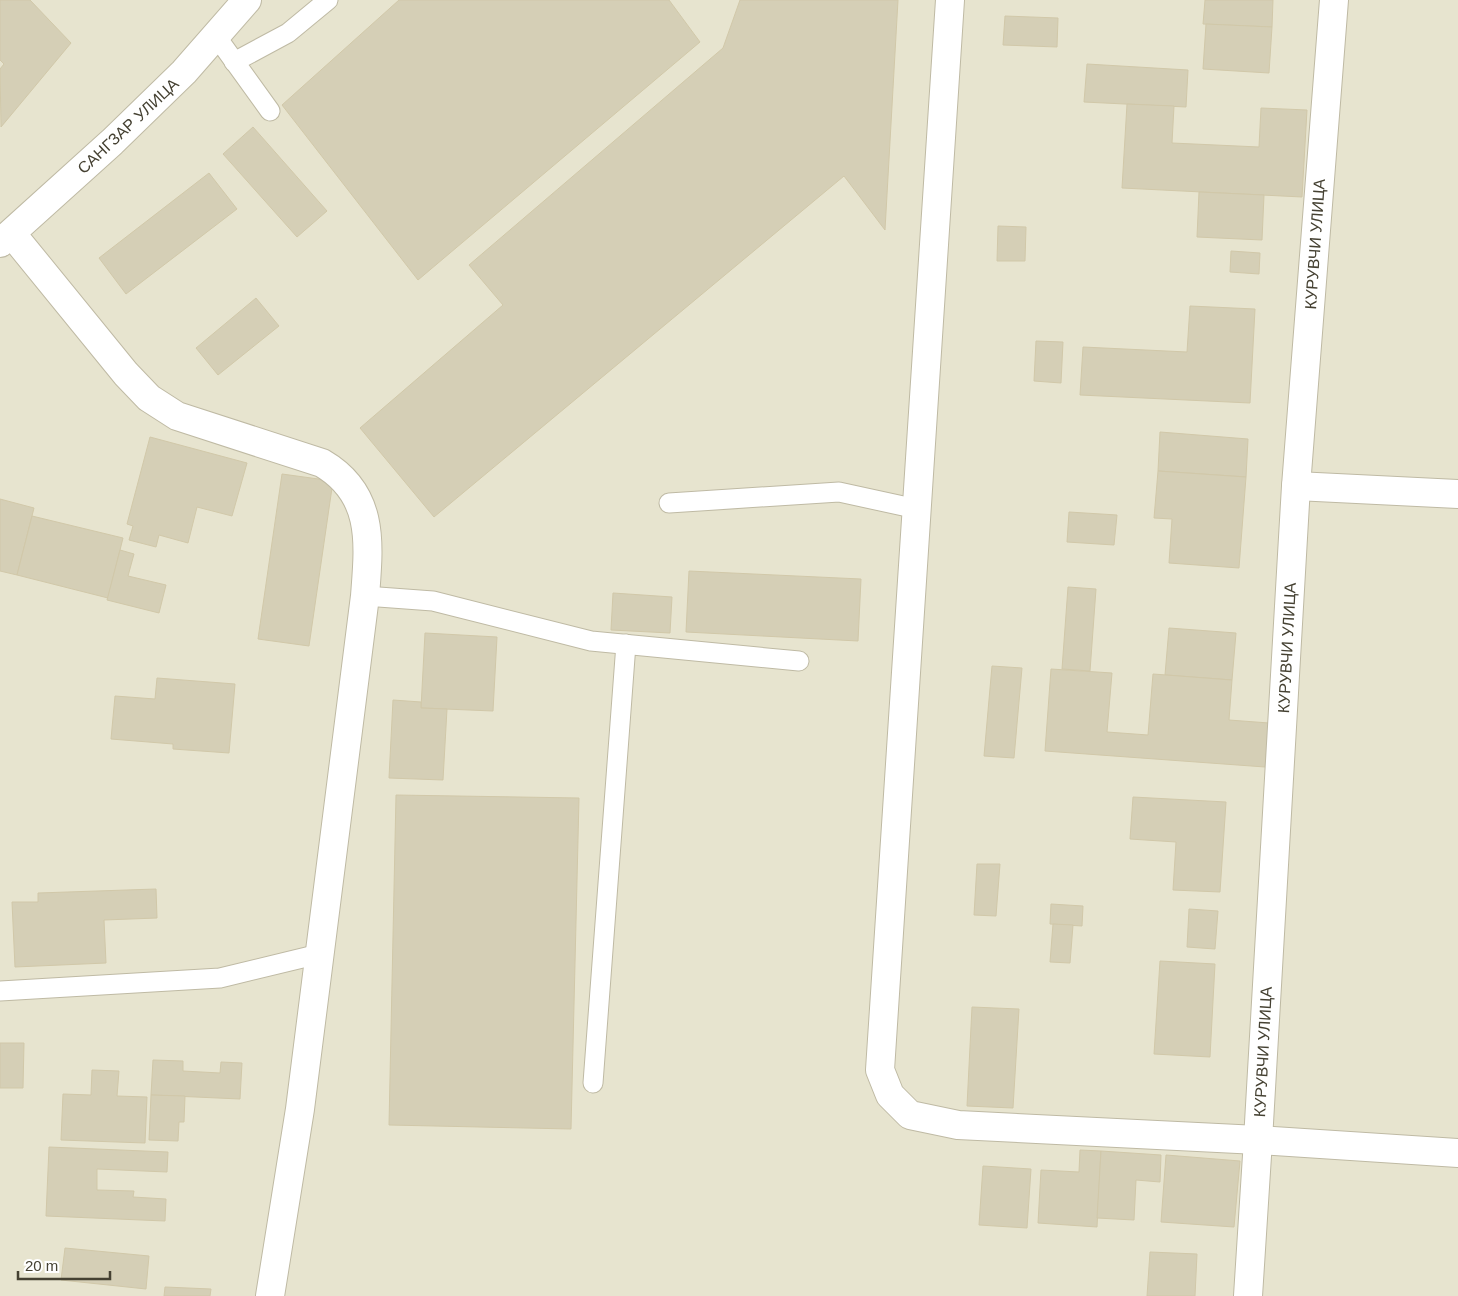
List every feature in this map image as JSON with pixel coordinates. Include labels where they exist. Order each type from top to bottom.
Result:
[{"type":"street","name":"САНГЗАР УЛИЦА","points":[[6,238],[184,72],[247,0]]},
{"type":"street","points":[[950,0],[880,1070],[890,1095],[910,1115],[958,1125],[1258,1140],[1458,1153]]},
{"type":"street","name":"КУРУВЧИ УЛИЦА","points":[[1248,1296],[1296,486],[1334,0]]},
{"type":"street","points":[[6,238],[149,398],[177,416],[305,457],[337,472],[359,502],[366,523],[368,547],[364,596],[300,1110],[270,1296]]},
{"type":"street","points":[[1296,486],[1458,494]]},
{"type":"lane","points":[[234,62],[288,33],[328,0]]},
{"type":"lane","points":[[216,36],[270,111]]},
{"type":"lane","points":[[669,502],[839,492],[917,509]]},
{"type":"lane","points":[[364,596],[433,601],[591,641],[799,661]]},
{"type":"lane","points":[[593,1083],[626,644]]},
{"type":"lane","points":[[0,991],[220,978],[319,954]]},
{"type":"shaded area","points":[[0,0],[1458,0],[1458,1296],[0,1296]]},
{"type":"building","points":[[0,0],[30,0],[71,43],[1,127],[0,69],[4,64],[0,60]]},
{"type":"building","points":[[399,0],[669,0],[700,42],[418,280],[282,105]]},
{"type":"building","points":[[740,0],[898,0],[885,230],[844,176],[434,517],[360,428],[503,305],[469,265],[723,48]]},
{"type":"building","points":[[1205,0],[1273,0],[1272,27],[1203,24]]},
{"type":"building","points":[[1005,16],[1058,18],[1057,47],[1003,45]]},
{"type":"building","points":[[1206,24],[1272,27],[1269,73],[1203,69]]},
{"type":"building","points":[[1087,64],[1188,70],[1186,107],[1084,102]]},
{"type":"building","points":[[1127,104],[1174,106],[1172,143],[1259,147],[1261,108],[1307,110],[1302,197],[1122,188]]},
{"type":"building","points":[[253,127],[327,211],[297,237],[223,154]]},
{"type":"building","points":[[209,173],[237,209],[126,294],[99,258]]},
{"type":"building","points":[[1199,192],[1264,195],[1262,240],[1197,237]]},
{"type":"building","points":[[998,226],[1026,227],[1025,261],[997,261]]},
{"type":"building","points":[[1231,251],[1260,253],[1259,274],[1230,272]]},
{"type":"building","points":[[256,298],[279,326],[218,375],[196,348]]},
{"type":"building","points":[[1190,306],[1255,309],[1250,403],[1080,395],[1083,347],[1187,352]]},
{"type":"building","points":[[1036,341],[1063,342],[1061,383],[1034,381]]},
{"type":"building","points":[[1160,432],[1248,439],[1246,477],[1158,471]]},
{"type":"building","points":[[150,437],[247,463],[232,516],[197,507],[188,543],[159,535],[156,547],[129,540],[133,526],[127,524]]},
{"type":"building","points":[[1158,471],[1246,477],[1239,568],[1169,563],[1172,519],[1154,518]]},
{"type":"building","points":[[282,474],[333,481],[309,646],[258,639]]},
{"type":"building","points":[[0,499],[34,508],[17,575],[0,571]]},
{"type":"building","points":[[1069,512],[1117,515],[1114,545],[1067,542]]},
{"type":"building","points":[[32,516],[123,538],[108,598],[17,575]]},
{"type":"building","points":[[120,550],[134,554],[128,576],[166,585],[159,613],[107,600]]},
{"type":"building","points":[[689,571],[861,579],[858,641],[686,632]]},
{"type":"building","points":[[1068,587],[1096,589],[1090,671],[1062,669]]},
{"type":"building","points":[[613,593],[672,597],[670,633],[611,630]]},
{"type":"building","points":[[1169,628],[1236,633],[1232,680],[1165,675]]},
{"type":"building","points":[[425,633],[497,637],[493,711],[421,708]]},
{"type":"building","points":[[992,666],[1022,668],[1014,758],[984,756]]},
{"type":"building","points":[[1051,669],[1112,673],[1107,732],[1148,735],[1153,674],[1232,680],[1229,720],[1269,723],[1265,767],[1045,751]]},
{"type":"building","points":[[157,678],[235,684],[229,753],[173,749],[173,744],[111,739],[115,696],[155,699]]},
{"type":"building","points":[[393,700],[421,702],[421,708],[447,709],[443,780],[389,778]]},
{"type":"building","points":[[396,795],[579,798],[571,1129],[389,1125]]},
{"type":"building","points":[[1133,797],[1226,802],[1220,892],[1173,890],[1176,842],[1130,839]]},
{"type":"building","points":[[977,864],[1000,864],[996,916],[974,915]]},
{"type":"building","points":[[156,889],[157,918],[104,920],[106,963],[15,967],[12,902],[38,902],[38,893]]},
{"type":"building","points":[[1051,904],[1083,906],[1082,926],[1050,924]]},
{"type":"building","points":[[1189,909],[1218,911],[1215,949],[1187,947]]},
{"type":"building","points":[[1053,924],[1073,925],[1070,963],[1050,962]]},
{"type":"building","points":[[1160,961],[1215,964],[1210,1057],[1154,1054]]},
{"type":"building","points":[[972,1007],[1019,1009],[1013,1108],[967,1106]]},
{"type":"building","points":[[0,1043],[24,1043],[23,1088],[0,1088]]},
{"type":"building","points":[[153,1060],[183,1061],[183,1071],[220,1073],[221,1062],[242,1063],[240,1099],[151,1095]]},
{"type":"building","points":[[92,1070],[119,1071],[117,1096],[147,1097],[145,1143],[61,1140],[63,1094],[91,1095]]},
{"type":"building","points":[[151,1095],[185,1096],[184,1122],[179,1122],[178,1141],[149,1140]]},
{"type":"building","points":[[49,1147],[168,1152],[167,1172],[97,1169],[97,1190],[134,1191],[133,1197],[166,1199],[165,1221],[46,1216]]},
{"type":"building","points":[[1080,1150],[1101,1151],[1097,1227],[1038,1223],[1041,1170],[1079,1172]]},
{"type":"building","points":[[1101,1151],[1161,1155],[1160,1182],[1136,1180],[1134,1220],[1097,1218]]},
{"type":"building","points":[[1166,1155],[1240,1161],[1234,1227],[1161,1222]]},
{"type":"building","points":[[983,1166],[1031,1169],[1027,1228],[979,1225]]},
{"type":"building","points":[[65,1248],[149,1256],[146,1289],[61,1280]]},
{"type":"building","points":[[1150,1252],[1197,1254],[1195,1296],[1147,1296]]},
{"type":"building","points":[[165,1287],[211,1289],[210,1296],[164,1296]]}]
